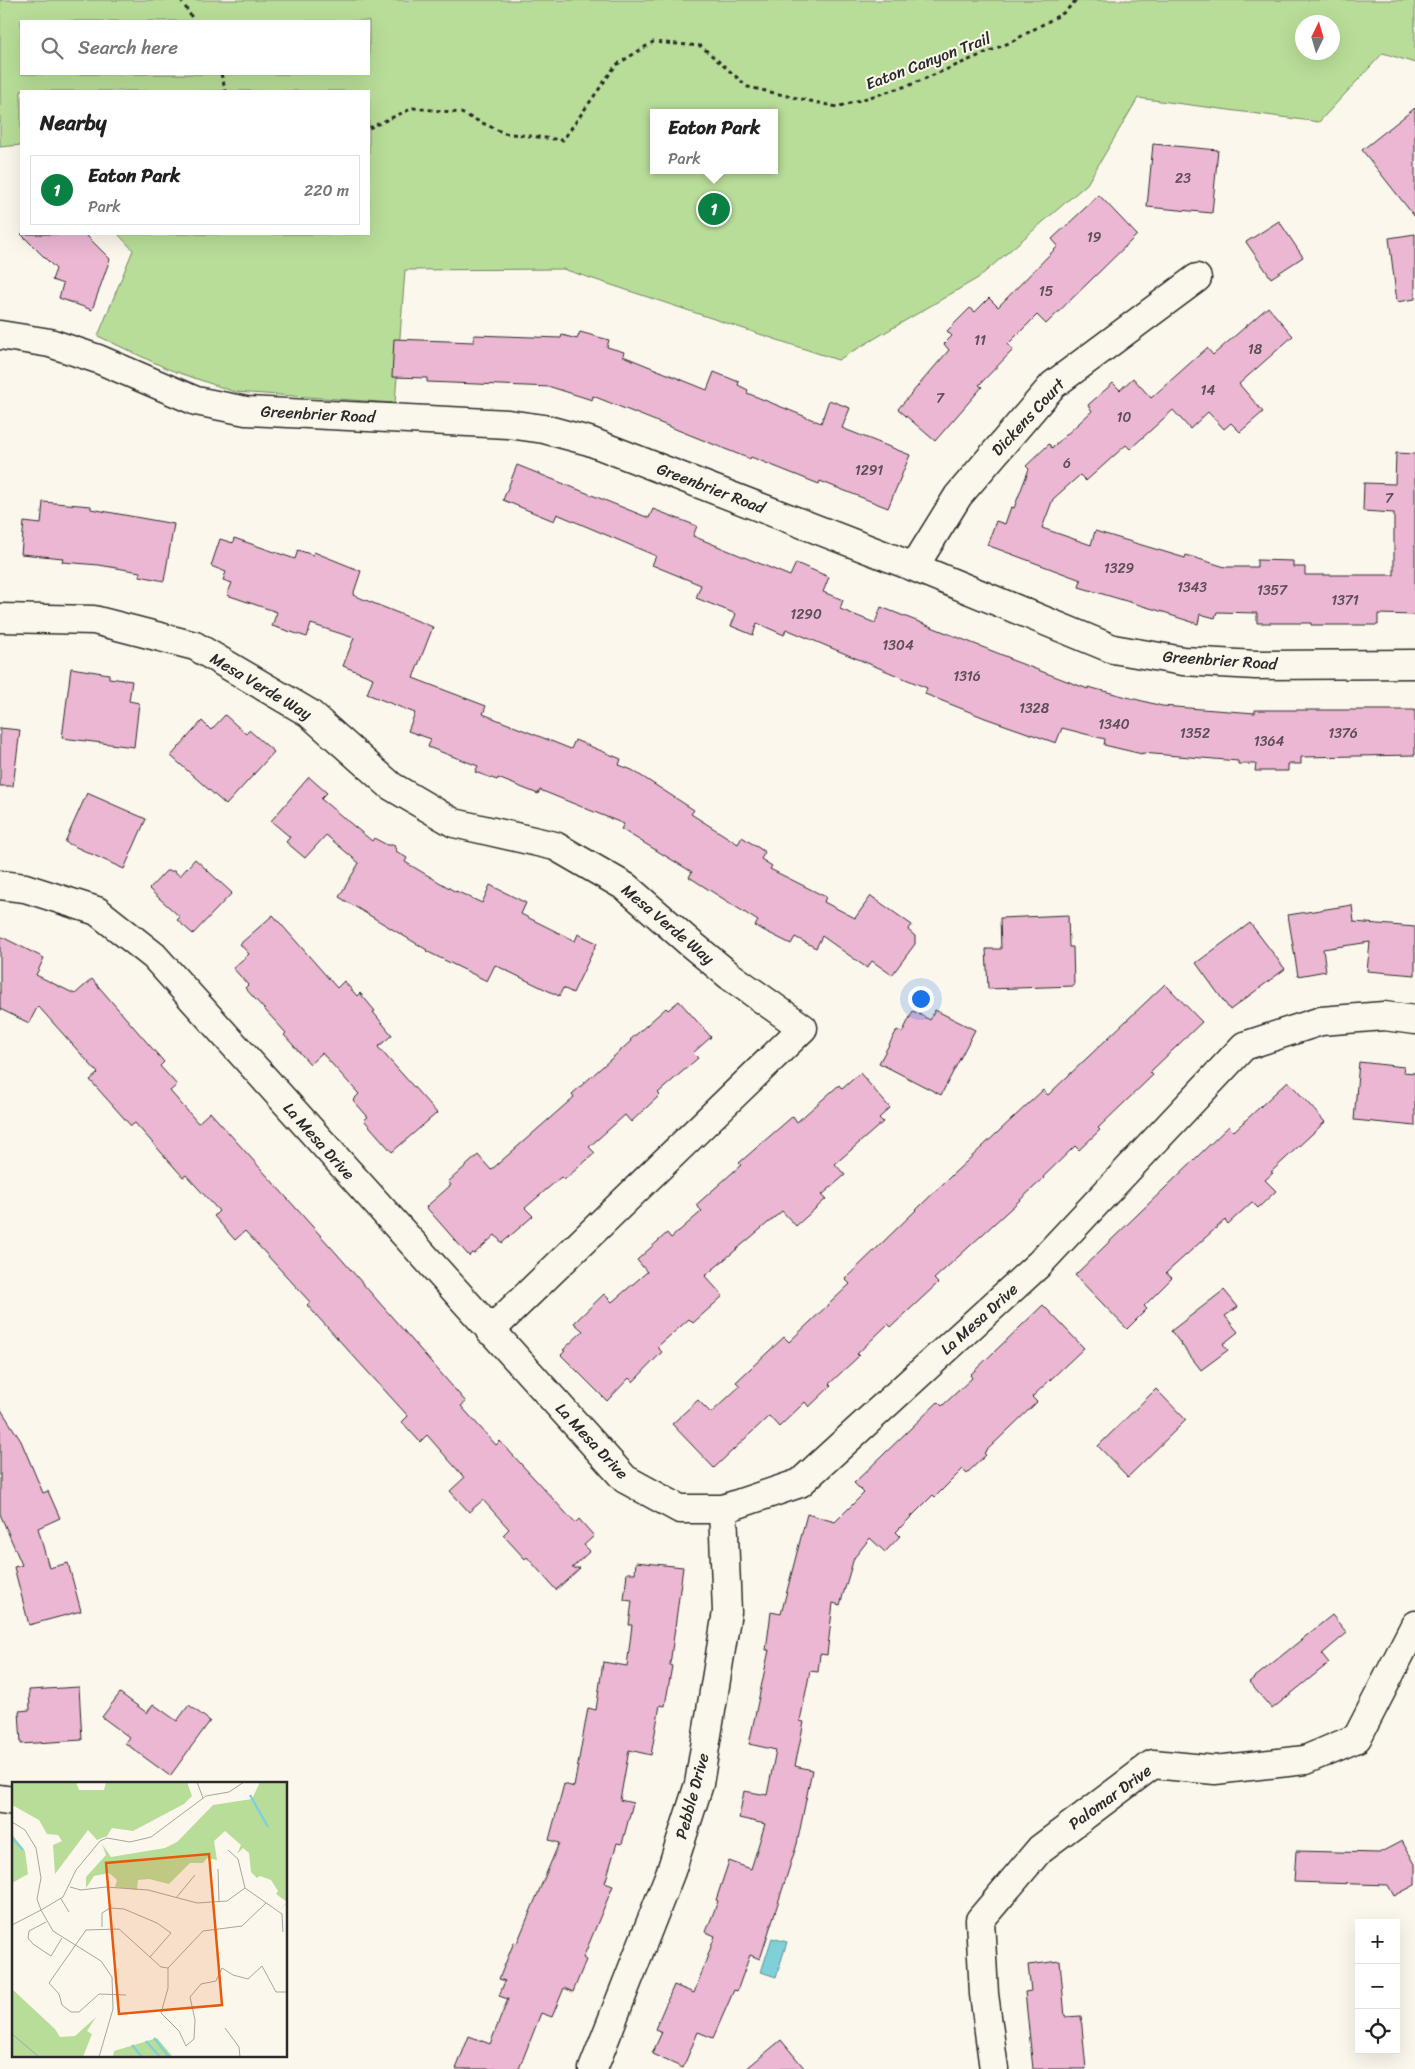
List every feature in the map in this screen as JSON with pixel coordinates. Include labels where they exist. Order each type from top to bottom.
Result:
[{"type":"street","name":"Dickens Court","points":[[914,567],[958,496],[1053,385],[1197,278]]},
{"type":"street","name":"Greenbrier Road","points":[[0,335],[50,343],[98,358],[196,401],[246,411],[508,424],[544,428],[589,441],[914,567],[1113,648],[1183,660],[1256,665],[1415,664]]},
{"type":"street","name":"Mesa Verde Way","points":[[0,618],[94,620],[195,646],[309,713],[391,786],[454,823],[555,846],[626,886],[703,954],[802,1028],[490,1330]]},
{"type":"street","name":"La Mesa Drive","points":[[0,885],[25,888],[98,911],[154,956],[626,1479],[680,1510],[723,1509],[800,1483],[1039,1264],[1244,1046],[1321,1021],[1384,1016],[1415,1020]]},
{"type":"street","name":"Pebble Drive","points":[[593,2069],[672,1871],[699,1784],[728,1612],[723,1509]]},
{"type":"street","name":"Palomar Drive","points":[[994,2069],[984,1994],[980,1920],[1040,1849],[1153,1764],[1215,1770],[1306,1760],[1357,1738],[1415,1625]]},
{"type":"path","points":[[181,0],[193,20]]},
{"type":"path","name":"Eaton Canyon Trail","points":[[370,128],[413,108],[461,112],[504,134],[563,140],[616,65],[653,42],[702,46],[748,87],[837,107],[910,84],[1011,42],[1066,12],[1076,0]]},
{"type":"path","points":[[221,75],[226,90]]},
{"type":"green space","points":[[0,0],[1415,0],[1415,63],[1383,53],[1319,122],[1138,98],[1087,184],[978,278],[838,360],[563,269],[405,270],[395,403],[235,392],[168,369],[98,336],[133,250],[119,235],[370,235],[370,90],[20,90],[20,145],[0,147]]},
{"type":"water","points":[[772,1938],[787,1942],[776,1977],[761,1972]]},
{"type":"building","points":[[1415,108],[1415,217],[1362,150]]},
{"type":"building","points":[[1153,144],[1218,150],[1212,213],[1147,207]]},
{"type":"building","points":[[1099,195],[1137,235],[1046,324],[1037,315],[1008,344],[1013,350],[979,385],[982,387],[935,441],[898,409],[949,350],[944,344],[952,336],[947,331],[970,308],[975,312],[989,298],[998,307],[1058,246],[1052,239]]},
{"type":"building","points":[[1279,221],[1303,257],[1271,278],[1246,242]]},
{"type":"building","points":[[1415,234],[1415,299],[1397,302],[1389,238]]},
{"type":"building","points":[[22,235],[86,235],[110,259],[92,310],[59,298],[63,284],[52,280],[56,269]]},
{"type":"building","points":[[1268,307],[1293,336],[1239,384],[1263,412],[1240,432],[1231,423],[1224,429],[1208,412],[1190,429],[1173,410],[1130,449],[1126,445],[1086,481],[1080,475],[1053,499],[1042,528],[1091,545],[1095,531],[1185,558],[1186,555],[1225,567],[1257,567],[1257,560],[1293,561],[1293,567],[1305,567],[1305,575],[1394,575],[1394,513],[1363,511],[1364,483],[1395,484],[1396,453],[1415,454],[1415,615],[1378,614],[1378,625],[1311,625],[1311,623],[1257,623],[1257,613],[1217,612],[1215,618],[1200,614],[1198,624],[1079,587],[1081,580],[987,545],[996,521],[1005,524],[1011,507],[1014,508],[1029,469],[1026,466],[1049,444],[1052,448],[1092,411],[1088,405],[1113,383],[1120,390],[1133,378],[1151,398],[1207,348],[1213,355]]},
{"type":"building","points":[[580,332],[609,340],[607,347],[624,352],[623,356],[707,390],[714,372],[739,382],[738,385],[748,390],[747,393],[821,423],[829,400],[850,408],[842,428],[910,455],[888,508],[820,481],[819,484],[751,457],[750,459],[593,396],[592,400],[551,387],[427,382],[427,378],[392,377],[394,339],[474,342],[474,335],[561,338],[562,335],[577,339]]},
{"type":"building","points":[[517,465],[649,518],[653,509],[697,526],[693,536],[790,576],[796,563],[829,577],[823,592],[843,600],[840,609],[875,623],[881,607],[1088,689],[1088,687],[1162,706],[1255,713],[1255,710],[1415,710],[1415,755],[1301,757],[1301,764],[1288,764],[1288,771],[1255,771],[1256,764],[1238,764],[1238,761],[1142,754],[1104,745],[1105,739],[1062,728],[1056,743],[925,694],[927,688],[786,629],[784,635],[757,623],[753,635],[731,626],[736,614],[696,598],[701,585],[652,565],[656,556],[557,514],[554,521],[503,500]]},
{"type":"building","points":[[43,502],[91,506],[91,509],[174,524],[164,581],[140,576],[140,572],[99,565],[62,562],[63,558],[21,554],[24,522],[41,524]]},
{"type":"building","points":[[234,538],[295,559],[298,550],[313,555],[314,552],[361,571],[353,595],[433,627],[413,678],[486,706],[483,714],[571,749],[575,740],[621,759],[619,765],[632,770],[694,810],[691,814],[738,844],[742,837],[765,852],[761,859],[772,866],[770,869],[826,897],[824,902],[855,918],[871,896],[912,925],[908,930],[915,936],[915,944],[892,975],[872,961],[867,968],[822,936],[816,948],[795,937],[791,944],[755,926],[758,921],[689,877],[692,872],[621,829],[624,824],[540,790],[538,794],[498,778],[497,780],[475,772],[478,766],[428,747],[431,739],[408,731],[415,713],[367,694],[373,678],[343,666],[354,638],[311,624],[307,637],[272,626],[277,612],[227,595],[232,583],[223,580],[226,572],[211,566],[220,539],[233,543]]},
{"type":"building","points":[[71,668],[109,674],[109,678],[132,681],[129,701],[139,703],[134,747],[62,738]]},
{"type":"building","points":[[225,715],[246,734],[249,730],[274,752],[226,805],[171,756],[202,721],[211,730]]},
{"type":"building","points":[[0,728],[20,730],[13,786],[0,786]]},
{"type":"building","points":[[309,777],[327,793],[321,799],[372,841],[374,838],[387,845],[394,845],[396,851],[407,858],[405,862],[456,892],[482,903],[490,885],[526,903],[521,914],[575,941],[578,934],[597,943],[573,993],[563,988],[559,996],[495,965],[487,981],[426,951],[339,897],[359,863],[326,835],[305,858],[286,842],[290,837],[271,821]]},
{"type":"building","points":[[87,793],[146,819],[124,869],[65,842]]},
{"type":"building","points":[[195,859],[232,893],[193,934],[177,920],[180,917],[149,889],[166,871],[174,871],[180,876]]},
{"type":"building","points":[[1352,905],[1354,922],[1415,927],[1415,975],[1367,971],[1370,942],[1323,949],[1326,971],[1298,976],[1288,915]]},
{"type":"building","points":[[273,915],[337,988],[344,981],[357,996],[360,993],[375,1011],[373,1012],[392,1035],[378,1047],[437,1113],[392,1152],[364,1120],[368,1117],[353,1100],[359,1094],[322,1053],[310,1064],[284,1035],[286,1033],[245,988],[248,985],[233,968],[249,954],[240,944]]},
{"type":"building","points":[[1068,915],[1069,947],[1073,947],[1074,986],[988,989],[986,949],[1001,949],[1000,918]]},
{"type":"building","points":[[1250,923],[1285,969],[1230,1010],[1196,963]]},
{"type":"building","points":[[0,936],[44,958],[36,975],[75,994],[92,979],[164,1062],[160,1066],[177,1085],[170,1091],[198,1123],[210,1112],[466,1402],[461,1406],[496,1445],[500,1441],[575,1523],[579,1519],[594,1536],[584,1545],[590,1551],[572,1568],[580,1568],[556,1590],[527,1557],[525,1559],[503,1535],[509,1529],[483,1500],[469,1512],[450,1491],[464,1478],[462,1475],[427,1435],[420,1442],[402,1422],[408,1416],[307,1305],[310,1302],[245,1231],[235,1240],[214,1216],[219,1211],[186,1175],[183,1177],[135,1123],[131,1126],[90,1080],[98,1073],[38,1006],[29,1023],[0,1009]]},
{"type":"building","points":[[1165,984],[1202,1022],[1150,1072],[1153,1075],[1098,1128],[1100,1130],[1079,1150],[1075,1146],[1044,1178],[934,1279],[938,1283],[891,1327],[888,1324],[857,1354],[859,1356],[829,1384],[831,1386],[809,1407],[805,1402],[779,1427],[769,1416],[714,1468],[672,1424],[698,1400],[711,1413],[740,1386],[736,1382],[784,1337],[789,1342],[850,1284],[845,1279],[951,1176],[1043,1090],[1048,1095]]},
{"type":"building","points":[[679,1001],[711,1037],[693,1053],[698,1058],[658,1093],[660,1095],[631,1122],[625,1115],[589,1147],[595,1153],[564,1180],[561,1177],[525,1208],[533,1216],[502,1243],[495,1235],[474,1254],[472,1253],[469,1256],[426,1207],[451,1185],[448,1182],[478,1155],[491,1170],[574,1097],[572,1094],[630,1040],[666,1008],[668,1010]]},
{"type":"building","points":[[935,1010],[975,1030],[941,1095],[879,1063],[897,1030],[902,1033],[913,1011],[930,1020]]},
{"type":"building","points":[[1359,1062],[1404,1067],[1403,1072],[1415,1073],[1415,1126],[1354,1120]]},
{"type":"building","points":[[860,1073],[890,1108],[879,1118],[883,1122],[835,1164],[845,1175],[822,1195],[826,1199],[796,1226],[782,1211],[705,1276],[723,1296],[693,1323],[689,1319],[657,1347],[662,1352],[633,1382],[629,1378],[607,1401],[561,1355],[565,1351],[563,1350],[583,1331],[574,1323],[604,1294],[612,1302],[647,1272],[637,1260],[667,1233],[671,1238],[702,1211],[696,1205],[741,1165],[739,1163],[793,1116],[797,1122],[839,1085],[842,1089]]},
{"type":"building","points":[[1288,1081],[1325,1122],[1271,1172],[1273,1173],[1265,1180],[1276,1191],[1258,1208],[1252,1202],[1228,1224],[1225,1220],[1166,1273],[1172,1278],[1144,1306],[1147,1309],[1127,1329],[1075,1275],[1229,1126],[1234,1131]]},
{"type":"building","points":[[1224,1290],[1238,1307],[1225,1316],[1238,1332],[1223,1344],[1228,1350],[1201,1370],[1171,1331]]},
{"type":"building","points":[[1043,1305],[1084,1348],[1032,1397],[1037,1402],[984,1453],[986,1455],[967,1473],[963,1469],[935,1497],[933,1495],[896,1532],[900,1536],[885,1552],[870,1538],[854,1558],[840,1605],[833,1603],[827,1655],[820,1654],[818,1672],[810,1671],[800,1721],[804,1722],[795,1766],[812,1770],[797,1844],[760,1959],[750,1955],[737,1991],[734,1990],[713,2038],[698,2032],[683,2068],[652,2054],[662,2032],[655,2029],[674,1985],[694,1993],[715,1936],[706,1932],[718,1901],[716,1900],[729,1861],[751,1869],[765,1824],[739,1818],[744,1791],[767,1795],[776,1750],[749,1744],[769,1650],[766,1650],[771,1612],[781,1614],[807,1514],[835,1522],[864,1493],[854,1483],[938,1402],[942,1406],[972,1378],[970,1375]]},
{"type":"building","points":[[1156,1389],[1186,1420],[1128,1477],[1098,1446]]},
{"type":"building","points":[[0,1408],[21,1441],[43,1493],[48,1491],[60,1518],[38,1528],[49,1568],[68,1563],[81,1611],[29,1625],[14,1567],[22,1565],[0,1514]]},
{"type":"building","points":[[636,1562],[683,1567],[670,1665],[672,1666],[665,1706],[660,1705],[651,1755],[629,1750],[620,1800],[633,1803],[622,1844],[617,1843],[605,1883],[613,1886],[583,1958],[586,1960],[573,1992],[564,1988],[552,2017],[541,2013],[519,2069],[456,2069],[469,2036],[490,2044],[508,1999],[499,1996],[505,1981],[499,1979],[514,1942],[517,1943],[559,1843],[549,1840],[564,1784],[574,1787],[588,1708],[596,1710],[603,1662],[627,1666],[632,1625],[629,1625],[632,1601],[624,1600],[627,1573],[635,1573]]},
{"type":"building","points":[[1332,1615],[1347,1633],[1322,1654],[1329,1663],[1272,1709],[1249,1682]]},
{"type":"building","points":[[79,1687],[82,1740],[21,1744],[19,1711],[30,1710],[29,1690]]},
{"type":"building","points":[[120,1693],[147,1713],[153,1704],[177,1721],[189,1705],[210,1721],[170,1776],[125,1743],[129,1737],[102,1717]]},
{"type":"building","points":[[1402,1841],[1415,1864],[1415,1885],[1394,1896],[1388,1885],[1294,1882],[1296,1851],[1379,1853]]},
{"type":"building","points":[[1060,1961],[1065,2017],[1081,2016],[1086,2069],[1033,2069],[1025,1992],[1031,1991],[1028,1965]]},
{"type":"building","points":[[781,2040],[805,2069],[746,2069]]},
{"type":"place","name":"Eaton Park","points":[[714,209]]}]
